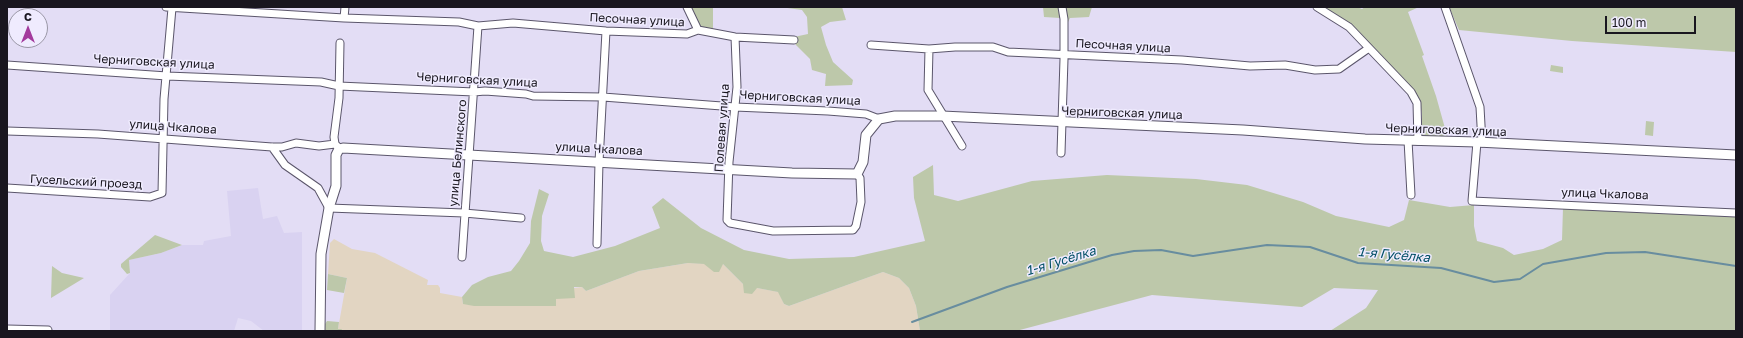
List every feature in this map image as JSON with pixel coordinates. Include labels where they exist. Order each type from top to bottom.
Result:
[{"type":"street","points":[[344,18],[345,7]]},
{"type":"street","points":[[687,7],[698,30]]},
{"type":"street","points":[[1061,153],[1064,55],[1064,19],[1062,7]]},
{"type":"street","points":[[1317,7],[1349,27],[1414,97],[1418,116],[1418,141]]},
{"type":"street","points":[[1445,7],[1480,107],[1480,143]]},
{"type":"street","points":[[164,138],[164,99],[167,76],[169,8]]},
{"type":"street","name":"Песочная улица","points":[[169,8],[344,18],[458,22],[478,26],[513,23],[606,31],[687,34],[698,30],[735,38],[794,40]]},
{"type":"street","name":"улица Белинского","points":[[462,257],[478,26]]},
{"type":"street","points":[[597,244],[599,162],[606,31]]},
{"type":"street","name":"Полевая улица","points":[[735,38],[736,87],[727,220],[730,223],[773,231],[853,230],[856,226],[861,202],[860,178],[857,174]]},
{"type":"street","points":[[320,331],[321,254],[329,208],[336,186],[337,147],[335,127],[339,86],[340,43]]},
{"type":"street","name":"Песочная улица","points":[[871,45],[929,49],[993,47],[1008,52],[1182,60],[1250,66],[1285,66],[1315,70],[1339,69],[1368,48]]},
{"type":"street","points":[[929,49],[928,90],[942,116],[962,146]]},
{"type":"street","name":"Черниговская улица","points":[[7,64],[167,76],[321,82],[339,86],[474,92],[485,91],[526,94],[533,96],[603,97],[735,107],[866,114],[879,119],[895,116],[942,116],[1062,123],[1243,130],[1339,138],[1736,155]]},
{"type":"street","points":[[857,174],[863,162],[866,135],[874,122],[879,119]]},
{"type":"street","name":"улица Чкалова","points":[[7,131],[164,138],[272,147],[282,147],[296,143],[319,146],[730,168],[792,173],[857,174]]},
{"type":"street","name":"Гусельский проезд","points":[[7,188],[150,197],[162,193],[164,138]]},
{"type":"street","points":[[1408,140],[1411,195]]},
{"type":"street","name":"улица Чкалова","points":[[1480,143],[1472,201],[1736,213]]},
{"type":"street","points":[[272,147],[285,166],[318,188],[329,208]]},
{"type":"street","points":[[329,208],[464,213],[521,218]]},
{"type":"street","points":[[7,329],[48,330]]},
{"type":"shaded area","points":[[258,188],[263,219],[277,216],[284,233],[302,232],[302,331],[264,331],[251,321],[238,318],[234,331],[110,331],[110,295],[130,273],[129,260],[161,253],[182,245],[203,245],[204,241],[231,236],[227,191]]},
{"type":"shaded area","points":[[334,239],[352,249],[375,253],[428,280],[427,285],[438,285],[440,288],[440,293],[462,297],[463,304],[556,306],[556,299],[574,288],[582,287],[586,291],[639,271],[688,263],[723,264],[743,284],[779,292],[784,304],[789,306],[883,272],[899,278],[909,288],[916,306],[920,331],[341,331],[341,329],[338,329],[347,278],[328,274],[330,243]]},
{"type":"green space","points":[[690,7],[713,7],[713,31],[701,28]]},
{"type":"green space","points":[[780,7],[842,7],[846,20],[830,22],[821,27],[833,62],[853,80],[852,85],[825,86],[826,74],[812,70],[810,59],[789,38],[808,34],[807,17],[802,10]]},
{"type":"green space","points":[[1043,7],[1092,7],[1089,17],[1070,18],[1067,24],[1063,24],[1060,18],[1044,17]]},
{"type":"green space","points":[[1321,7],[1357,7],[1362,9],[1365,7],[1419,7],[1408,12],[1424,55],[1422,56],[1436,96],[1448,139],[1424,139],[1421,135],[1422,114],[1420,104],[1414,90],[1351,26]]},
{"type":"green space","points":[[1449,7],[1736,7],[1736,52],[1572,41],[1459,30]]},
{"type":"green space","points":[[1551,65],[1563,67],[1563,73],[1550,71]]},
{"type":"green space","points":[[1646,121],[1654,122],[1653,136],[1645,135]]},
{"type":"green space","points":[[933,165],[934,195],[958,201],[1032,181],[1107,175],[1196,179],[1247,185],[1303,202],[1336,216],[1389,227],[1404,220],[1409,200],[1450,207],[1474,205],[1474,226],[1477,241],[1503,248],[1514,255],[1543,249],[1562,240],[1563,208],[1736,215],[1736,331],[1330,331],[1366,308],[1378,290],[1334,288],[1302,307],[1152,295],[1016,331],[920,331],[916,306],[909,288],[899,278],[883,272],[789,306],[784,304],[778,292],[757,288],[752,294],[744,293],[743,284],[723,264],[719,272],[714,272],[704,264],[688,263],[639,271],[586,291],[582,287],[574,287],[575,298],[556,299],[556,306],[474,306],[463,304],[462,297],[472,285],[488,277],[511,271],[519,261],[530,243],[531,221],[539,189],[549,194],[542,216],[541,241],[544,251],[573,257],[615,246],[660,228],[652,207],[663,198],[701,228],[744,250],[789,259],[854,257],[925,241],[914,198],[913,177]]},
{"type":"green space","points":[[155,235],[182,245],[161,253],[129,260],[130,273],[127,274],[121,267],[121,264]]},
{"type":"green space","points":[[52,266],[62,273],[84,278],[51,298]]},
{"type":"green space","points":[[328,274],[347,278],[344,293],[327,290]]},
{"type":"green space","points":[[327,321],[339,322],[338,329],[342,329],[341,331],[324,331]]},
{"type":"waterway","name":"1-я Гусёлка","points":[[912,322],[1007,287],[1112,255],[1134,251],[1161,250],[1193,256],[1267,245],[1310,247],[1358,263],[1441,268],[1494,282],[1520,279],[1543,264],[1606,253],[1645,252],[1736,266]]}]
